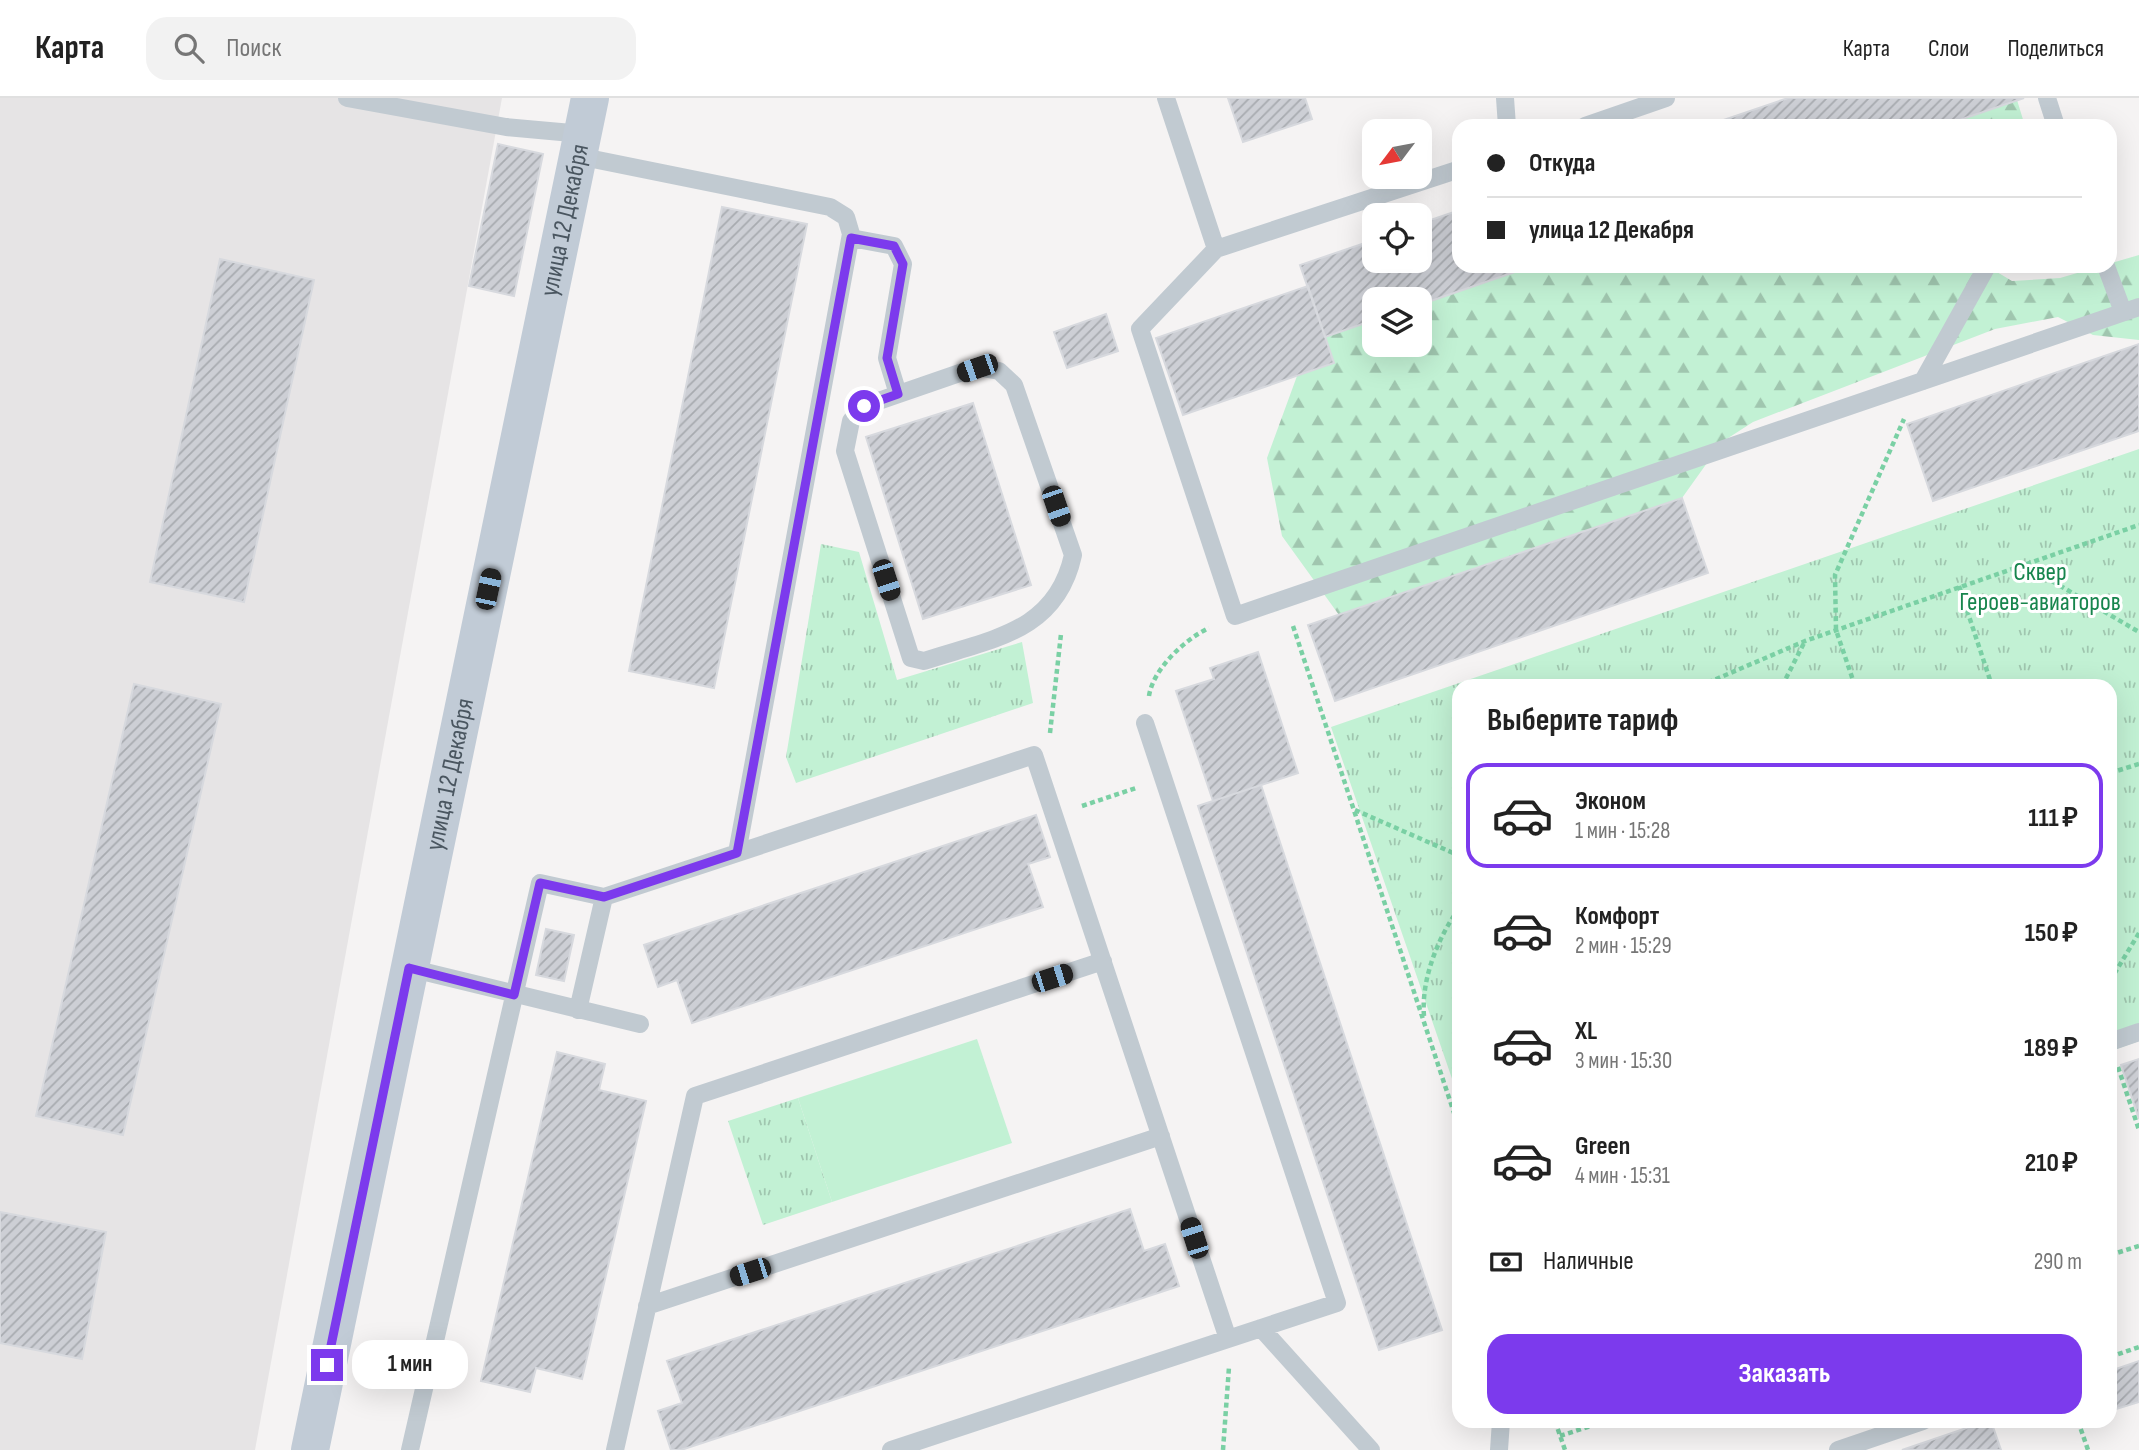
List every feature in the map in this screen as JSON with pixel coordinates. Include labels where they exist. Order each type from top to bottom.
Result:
[{"type":"main road","name":"улица 12 Декабря","points":[[318,1448],[409,968],[584,129]]},
{"type":"lane","points":[[347,98],[506,127],[584,129],[830,207],[846,217],[851,238],[737,853]]},
{"type":"lane","points":[[1166,98],[1216,249]]},
{"type":"lane","points":[[1505,98],[1506,119]]},
{"type":"lane","points":[[1605,119],[1666,98]]},
{"type":"lane","points":[[2047,98],[2054,119]]},
{"type":"lane","points":[[1452,172],[1216,249],[1140,329],[1235,616],[2131,310],[2110,273]]},
{"type":"lane","points":[[851,238],[894,246],[903,264],[887,358],[898,394]]},
{"type":"lane","points":[[1923,380],[1983,273]]},
{"type":"lane","points":[[977,368],[999,371],[1014,384],[1073,555],[1068,580],[1054,598],[1041,615],[1021,628],[924,661],[911,658],[845,451],[851,421],[864,406],[977,368]]},
{"type":"lane","points":[[891,1450],[1337,1303],[1145,723]]},
{"type":"lane","points":[[410,1450],[540,883],[604,897],[1034,755],[1228,1339]]},
{"type":"lane","points":[[578,1010],[604,897]]},
{"type":"lane","points":[[615,1450],[695,1096],[1103,961]]},
{"type":"lane","points":[[409,968],[640,1024]]},
{"type":"lane","points":[[2117,1046],[2139,1032]]},
{"type":"lane","points":[[647,1306],[1161,1136]]},
{"type":"lane","points":[[1261,1328],[1371,1450]]},
{"type":"lane","points":[[1499,1450],[1501,1428]]},
{"type":"lane","points":[[1838,1450],[1902,1428]]},
{"type":"path","points":[[1853,679],[1836,630],[1835,575],[1889,447],[1923,380]]},
{"type":"path","points":[[1716,679],[1805,641],[2139,525]]},
{"type":"path","points":[[2023,564],[2139,632]]},
{"type":"path","points":[[1959,586],[1990,679]]},
{"type":"path","points":[[1044,783],[1065,603],[1054,598]]},
{"type":"path","points":[[1284,599],[1452,1107]]},
{"type":"path","points":[[1145,723],[1151,684],[1173,656],[1202,631],[1235,616]]},
{"type":"path","points":[[1786,679],[1805,641]]},
{"type":"path","points":[[2117,771],[2139,764]]},
{"type":"path","points":[[1055,816],[1164,779]]},
{"type":"path","points":[[1354,810],[1452,853]]},
{"type":"path","points":[[1424,1024],[1424,987],[1447,924],[1452,917]]},
{"type":"path","points":[[2117,969],[2139,933]]},
{"type":"path","points":[[2117,1061],[2139,1130]]},
{"type":"path","points":[[2117,1253],[2139,1245]]},
{"type":"path","points":[[1223,1450],[1229,1376],[1228,1339]]},
{"type":"path","points":[[2117,1355],[2139,1347]]},
{"type":"path","points":[[1558,1428],[1565,1450]]},
{"type":"path","points":[[1560,1436],[1585,1428]]},
{"type":"path","points":[[2080,1428],[2088,1450]]},
{"type":"shaded area","points":[[0,98],[502,98],[255,1450],[0,1450]]},
{"type":"green space","points":[[2017,100],[2023,119],[1962,119]]},
{"type":"green space","points":[[2139,255],[2139,340],[2093,335],[2058,317],[1995,329],[1753,422],[1722,442],[1682,498],[1339,615],[1282,536],[1267,458],[1297,376],[1334,363],[1325,337],[1362,324],[1362,357],[1432,357],[1432,301],[1512,273],[1999,273],[2012,281],[2060,278],[2077,273],[2117,273],[2117,261]]},
{"type":"green space","name":"Сквер Героев-авиаторов","points":[[2139,449],[2139,1041],[2117,1049],[2117,679],[1471,679]]},
{"type":"green space","points":[[821,544],[859,552],[897,680],[1022,642],[1033,703],[796,783],[786,757]]},
{"type":"green space","name":"Сквер Героев-авиаторов","points":[[1452,685],[1452,1079],[1331,727]]},
{"type":"green space","points":[[977,1039],[1012,1143],[832,1202],[798,1098]]},
{"type":"green space","points":[[798,1098],[832,1202],[763,1225],[728,1121]]},
{"type":"building","points":[[1228,98],[1305,98],[1312,119],[1243,142]]},
{"type":"building","points":[[1788,98],[2024,98],[1962,119],[1726,119]]},
{"type":"building","points":[[498,144],[543,154],[514,296],[469,286]]},
{"type":"building","points":[[722,207],[807,224],[714,688],[629,671]]},
{"type":"building","points":[[1452,213],[1452,273],[1512,273],[1432,301],[1432,287],[1362,287],[1362,324],[1325,337],[1300,265],[1362,244],[1362,273],[1432,273],[1432,220]]},
{"type":"building","points":[[220,259],[314,280],[244,602],[150,582]]},
{"type":"building","points":[[1308,286],[1334,363],[1183,415],[1156,338]]},
{"type":"building","points":[[1106,314],[1118,351],[1067,368],[1054,332]]},
{"type":"building","points":[[2139,344],[2139,431],[1933,501],[1907,424]]},
{"type":"building","points":[[973,403],[1031,585],[923,619],[866,437]]},
{"type":"building","points":[[1682,498],[1708,573],[1335,701],[1308,625]]},
{"type":"building","points":[[1258,652],[1298,773],[1213,801],[1176,691],[1214,679],[1210,668]]},
{"type":"building","points":[[134,684],[221,704],[123,1135],[36,1116]]},
{"type":"building","points":[[1261,785],[1442,1330],[1379,1350],[1198,806]]},
{"type":"building","points":[[1036,815],[1050,857],[1028,864],[1043,907],[692,1023],[677,980],[658,987],[644,945]]},
{"type":"building","points":[[546,929],[574,935],[564,981],[536,975]]},
{"type":"building","points":[[557,1052],[605,1064],[599,1090],[646,1101],[582,1379],[536,1368],[530,1392],[481,1381]]},
{"type":"building","points":[[2139,1059],[2139,1119],[2121,1065]]},
{"type":"building","points":[[1130,1209],[1144,1251],[1165,1244],[1179,1286],[681,1450],[671,1450],[658,1411],[682,1403],[667,1361]]},
{"type":"building","points":[[0,1212],[106,1232],[82,1359],[0,1343]]},
{"type":"building","points":[[2139,1361],[2139,1402],[2117,1409],[2117,1369]]},
{"type":"building","points":[[1966,1428],[1993,1428],[2001,1450],[1902,1450]]},
{"type":"route","points":[[327,1365],[409,968],[514,995],[540,883],[604,897],[737,853],[851,238],[894,246],[903,264],[887,358],[898,394],[864,406]]}]
